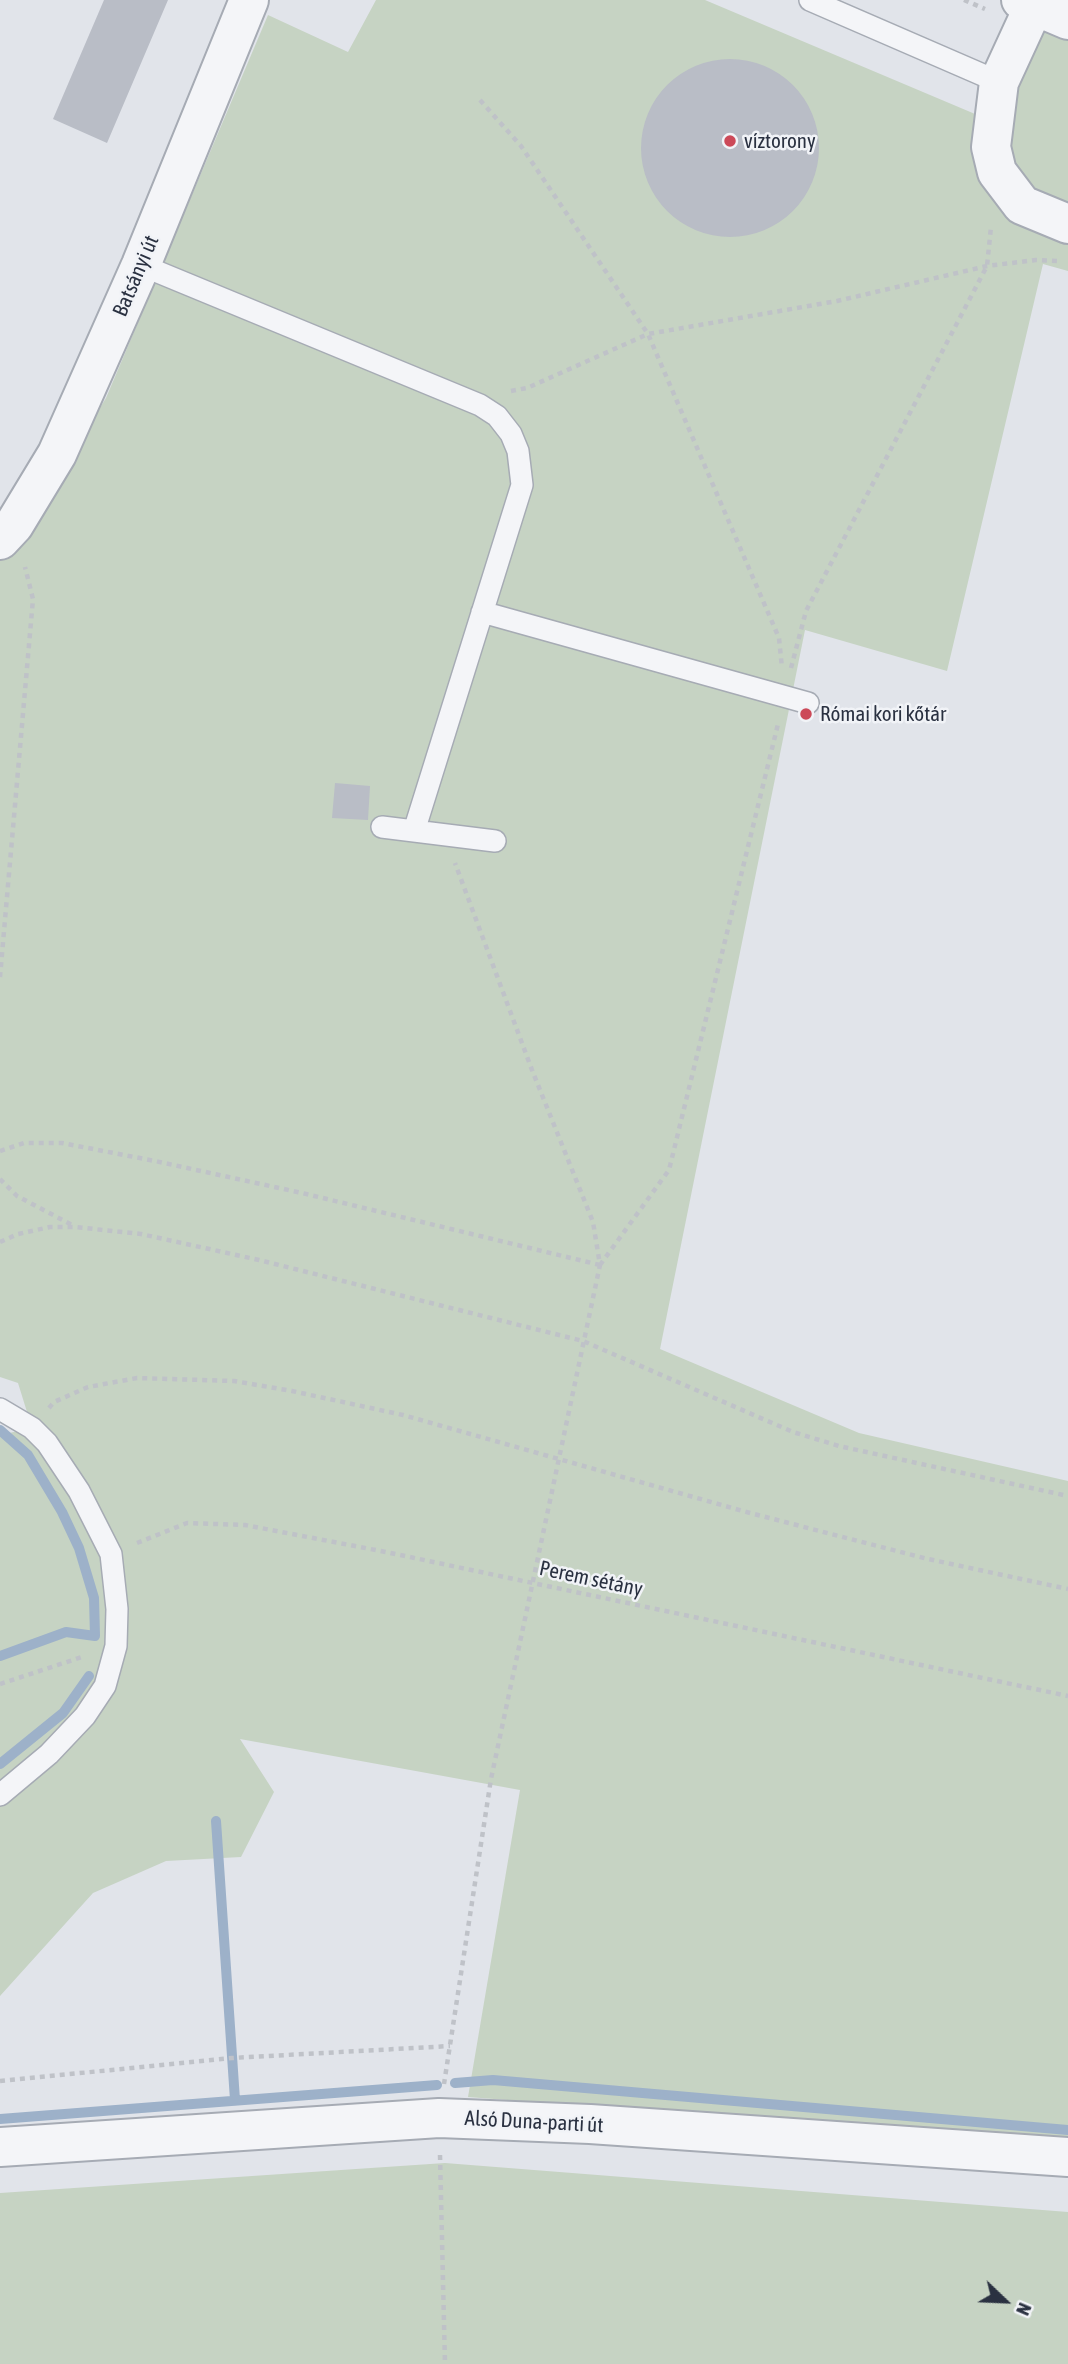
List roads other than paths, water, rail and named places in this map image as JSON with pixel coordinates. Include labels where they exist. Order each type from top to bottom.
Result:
[{"type":"street","name":"Batsányi út","points":[[7,532],[57,454],[141,265],[249,0]]},
{"type":"street","points":[[1040,6],[999,82],[991,146],[997,172],[1022,205],[1068,224]]},
{"type":"street","name":"Alsó Duna-parti út","points":[[0,2147],[439,2118],[590,2124],[1068,2157]]},
{"type":"lane","points":[[810,0],[999,82]]},
{"type":"lane","points":[[141,265],[480,405],[497,416],[511,434],[518,451],[522,485],[414,831]]},
{"type":"lane","points":[[482,612],[808,703]]},
{"type":"lane","points":[[382,827],[495,841]]},
{"type":"lane","points":[[0,1409],[32,1428],[47,1443],[79,1491],[110,1554],[117,1609],[114,1661],[105,1686],[85,1716],[49,1754],[0,1795]]},
{"type":"waterway","points":[[0,1430],[28,1455],[62,1512],[79,1548],[94,1598],[95,1636],[66,1632],[0,1656]]},
{"type":"waterway","points":[[0,1764],[63,1713],[89,1676]]},
{"type":"waterway","points":[[216,1821],[235,2100]]},
{"type":"waterway","points":[[455,2083],[493,2080],[1068,2130]]},
{"type":"waterway","points":[[0,2119],[437,2085]]},
{"type":"place","name":"víztorony","points":[[730,141]]},
{"type":"place","name":"Római kori kőtár","points":[[806,714]]}]
